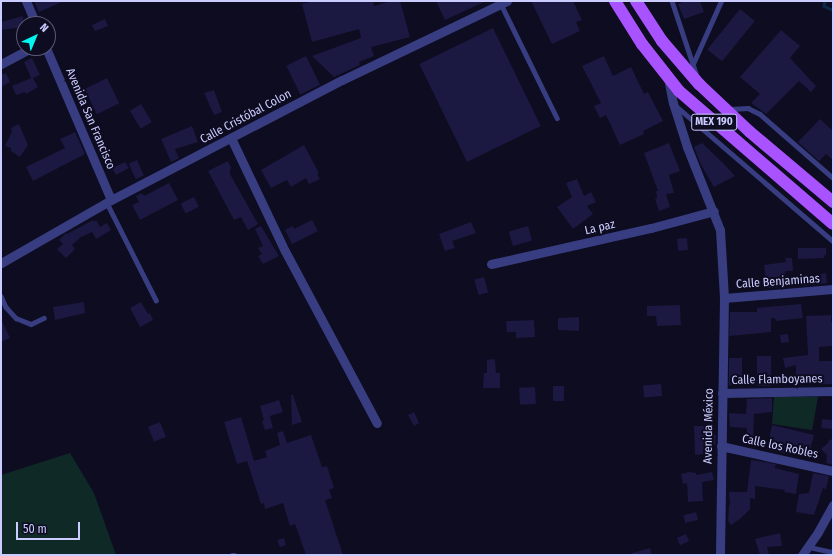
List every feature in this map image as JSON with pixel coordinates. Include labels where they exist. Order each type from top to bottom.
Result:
[{"type":"main road","name":"MEX 190","points":[[615,1],[642,44],[679,91],[833,224]]},
{"type":"main road","name":"MEX 190","points":[[636,1],[662,41],[699,84],[726,110],[833,202]]},
{"type":"street","name":"Calle Cristóbal Colon","points":[[1,263],[109,202],[342,80],[504,2]]},
{"type":"street","points":[[28,4],[33,16]]},
{"type":"street","points":[[1,64],[16,56]]},
{"type":"street","name":"Avenida San Francisco","points":[[49,56],[109,202]]},
{"type":"street","name":"Avenida México","points":[[667,75],[673,103],[687,147],[720,230],[724,298],[720,555]]},
{"type":"street","points":[[231,138],[285,251],[377,423]]},
{"type":"street","name":"La paz","points":[[491,264],[636,232],[714,212]]},
{"type":"street","name":"Calle Benjaminas","points":[[724,298],[833,289]]},
{"type":"street","name":"Calle Flamboyanes","points":[[722,393],[833,390]]},
{"type":"street","name":"Calle los Robles","points":[[721,446],[833,471]]},
{"type":"street","points":[[802,555],[809,547],[833,506]]},
{"type":"lane","points":[[672,1],[699,84]]},
{"type":"lane","points":[[693,64],[721,1]]},
{"type":"lane","points":[[504,2],[557,118]]},
{"type":"lane","points":[[673,103],[833,241]]},
{"type":"lane","points":[[726,110],[748,108],[760,114],[833,178]]},
{"type":"lane","points":[[109,202],[156,300]]},
{"type":"lane","points":[[1,296],[6,307],[16,318],[31,324],[44,318]]},
{"type":"lane","points":[[809,547],[833,552]]},
{"type":"lane","points":[[232,554],[236,555]]},
{"type":"green space","points":[[774,397],[818,397],[812,430],[772,424]]},
{"type":"green space","points":[[70,453],[94,493],[116,555],[1,555],[1,475]]},
{"type":"building","points":[[34,1],[64,1],[39,12]]},
{"type":"building","points":[[313,1],[373,1],[374,6],[391,1],[400,1],[410,37],[371,47],[374,56],[359,62],[360,65],[334,77],[312,56],[361,38],[359,29],[312,42],[302,4]]},
{"type":"building","points":[[436,1],[486,1],[445,20]]},
{"type":"building","points":[[531,1],[573,1],[582,20],[576,22],[580,31],[552,44]]},
{"type":"building","points":[[685,1],[700,1],[704,12],[684,19],[678,4]]},
{"type":"building","points":[[740,9],[755,21],[722,61],[707,49]]},
{"type":"building","points":[[16,18],[16,28],[1,30],[1,22]]},
{"type":"building","points":[[105,19],[108,26],[95,31],[92,25]]},
{"type":"building","points":[[493,28],[541,126],[467,162],[419,64]]},
{"type":"building","points":[[781,30],[800,46],[790,58],[816,86],[811,92],[799,81],[766,114],[751,103],[760,94],[740,77]]},
{"type":"building","points":[[306,56],[320,85],[300,94],[286,66]]},
{"type":"building","points":[[604,56],[613,76],[631,67],[644,94],[648,92],[663,121],[643,131],[644,134],[620,145],[606,115],[600,118],[594,106],[601,103],[582,66]]},
{"type":"building","points":[[32,58],[40,75],[33,78],[38,87],[26,94],[25,92],[16,95],[12,86],[31,78],[24,62]]},
{"type":"building","points":[[6,73],[10,82],[1,87],[1,75]]},
{"type":"building","points":[[107,78],[119,103],[97,114],[85,89]]},
{"type":"building","points":[[214,90],[222,112],[214,115],[204,93]]},
{"type":"building","points":[[141,104],[152,122],[141,129],[130,111]]},
{"type":"building","points":[[820,119],[833,131],[833,160],[826,154],[819,161],[798,142]]},
{"type":"building","points":[[19,124],[28,145],[20,157],[11,151],[11,148],[5,146],[12,131],[11,128]]},
{"type":"building","points":[[192,126],[198,142],[175,149],[179,158],[171,162],[161,139]]},
{"type":"building","points":[[75,132],[85,154],[33,181],[26,167],[65,148],[60,139]]},
{"type":"building","points":[[669,143],[680,171],[669,175],[674,193],[666,194],[670,207],[659,211],[655,199],[657,198],[656,191],[658,191],[644,153]]},
{"type":"building","points":[[702,143],[735,176],[714,187],[701,165],[694,147]]},
{"type":"building","points":[[304,145],[319,173],[317,174],[320,179],[309,184],[306,178],[291,187],[287,180],[271,188],[261,170]]},
{"type":"building","points":[[137,160],[144,176],[136,179],[129,164]]},
{"type":"building","points":[[228,161],[231,168],[230,174],[258,224],[248,230],[241,217],[234,220],[208,171]]},
{"type":"building","points":[[125,162],[129,168],[116,175],[112,168]]},
{"type":"building","points":[[577,179],[584,196],[591,192],[596,202],[587,206],[593,214],[573,229],[557,207],[572,197],[566,183]]},
{"type":"building","points":[[169,183],[178,200],[140,220],[132,205],[139,202],[136,196],[142,193],[144,196]]},
{"type":"building","points":[[194,197],[199,207],[186,214],[181,204]]},
{"type":"building","points":[[93,220],[94,222],[96,220],[100,227],[107,223],[111,230],[96,239],[92,232],[81,237],[72,245],[75,249],[66,258],[57,249],[63,244],[59,240],[66,233],[67,234]]},
{"type":"building","points":[[312,220],[318,231],[292,244],[285,230],[293,226],[294,229]]},
{"type":"building","points":[[471,222],[476,233],[452,241],[455,248],[445,251],[439,234]]},
{"type":"building","points":[[261,226],[279,256],[263,264],[258,256],[262,254],[258,248],[263,246],[255,229]]},
{"type":"building","points":[[528,226],[532,240],[513,246],[509,232]]},
{"type":"building","points":[[687,238],[688,250],[678,251],[677,239]]},
{"type":"building","points":[[798,248],[826,248],[826,256],[824,255],[824,258],[798,259]]},
{"type":"building","points":[[785,258],[792,258],[793,271],[785,271],[786,287],[767,288],[764,265],[786,262]]},
{"type":"building","points":[[826,273],[827,283],[802,286],[802,280],[816,278],[816,275]]},
{"type":"building","points":[[484,277],[488,292],[478,295],[474,280]]},
{"type":"building","points":[[84,302],[85,313],[55,320],[53,307]]},
{"type":"building","points":[[141,302],[148,314],[150,313],[153,320],[140,327],[130,308]]},
{"type":"building","points":[[801,304],[803,318],[776,321],[775,318],[771,318],[771,332],[729,336],[730,312],[757,312],[757,308]]},
{"type":"building","points":[[680,305],[681,325],[657,326],[656,316],[647,316],[647,306]]},
{"type":"building","points":[[831,315],[831,322],[833,322],[832,346],[819,347],[819,361],[833,361],[833,384],[821,384],[821,380],[808,380],[808,384],[796,384],[796,365],[785,368],[783,358],[808,355],[806,316]]},
{"type":"building","points":[[579,317],[579,331],[558,330],[558,318]]},
{"type":"building","points":[[1,319],[10,338],[1,342]]},
{"type":"building","points":[[534,320],[535,337],[516,338],[516,332],[507,332],[506,321]]},
{"type":"building","points":[[788,334],[789,342],[781,343],[780,335]]},
{"type":"building","points":[[757,356],[771,356],[771,386],[757,386]]},
{"type":"building","points":[[729,358],[742,358],[742,385],[729,385]]},
{"type":"building","points":[[495,359],[496,373],[500,373],[500,388],[483,388],[484,373],[487,373],[487,360]]},
{"type":"building","points":[[661,384],[662,396],[644,398],[643,386]]},
{"type":"building","points":[[553,386],[564,386],[564,401],[553,401]]},
{"type":"building","points":[[535,387],[536,404],[520,405],[519,388]]},
{"type":"building","points":[[291,395],[293,395],[302,422],[292,425]]},
{"type":"building","points":[[772,398],[772,412],[754,414],[753,445],[746,445],[747,428],[730,427],[729,413],[746,414],[747,399]]},
{"type":"building","points":[[279,400],[283,412],[270,416],[273,428],[265,430],[260,406]]},
{"type":"building","points":[[414,412],[419,423],[414,426],[408,415]]},
{"type":"building","points":[[241,417],[254,461],[267,457],[265,451],[280,445],[277,433],[283,431],[287,443],[311,435],[322,467],[327,466],[334,488],[329,490],[332,498],[325,500],[343,555],[306,555],[295,524],[290,526],[283,503],[265,509],[264,503],[261,504],[247,461],[237,464],[224,422]]},
{"type":"building","points":[[822,419],[833,420],[832,429],[821,428]]},
{"type":"building","points":[[160,422],[166,437],[154,442],[148,427]]},
{"type":"building","points":[[772,425],[814,435],[810,450],[790,444],[787,454],[767,449]]},
{"type":"building","points":[[694,426],[704,426],[705,434],[716,435],[715,445],[710,445],[711,449],[703,449],[703,454],[695,455]]},
{"type":"building","points":[[833,439],[833,465],[826,463],[827,455],[821,449],[828,443],[829,440]]},
{"type":"building","points":[[751,460],[776,464],[775,468],[799,474],[796,494],[784,492],[785,490],[755,486],[755,499],[750,498],[750,509],[740,519],[731,525],[728,521],[730,505],[729,492],[747,492]]},
{"type":"building","points":[[689,472],[696,473],[696,475],[712,472],[714,480],[702,482],[703,501],[688,502],[687,483],[683,484],[681,474]]},
{"type":"building","points":[[813,473],[829,476],[826,489],[823,488],[814,515],[796,512],[799,494],[809,493]]},
{"type":"building","points":[[696,512],[698,520],[685,523],[683,515]]},
{"type":"building","points":[[780,533],[782,546],[767,547],[769,555],[760,555],[755,539]]},
{"type":"building","points":[[686,534],[689,541],[680,545],[677,538]]},
{"type":"building","points":[[284,538],[286,545],[280,547],[277,540]]},
{"type":"building","points":[[650,548],[652,555],[632,555],[632,553]]},
{"type":"waterway","points":[[825,1],[824,6],[833,10]]}]
